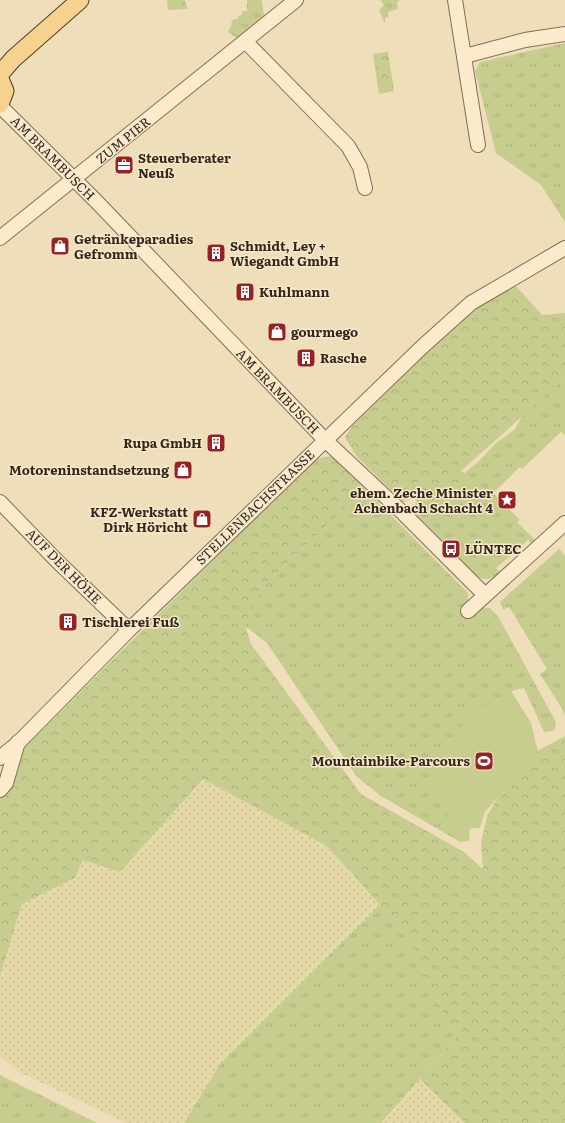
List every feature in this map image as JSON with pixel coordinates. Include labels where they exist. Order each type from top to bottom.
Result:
[{"type":"main road","points":[[0,74],[13,59],[80,0]]},
{"type":"main road","points":[[0,79],[5,91],[0,105]]},
{"type":"street","name":"ZUM PIER","points":[[0,238],[246,42],[296,0]]},
{"type":"street","points":[[455,0],[478,145]]},
{"type":"street","points":[[465,56],[525,40],[565,34]]},
{"type":"street","points":[[246,42],[348,146],[360,167],[365,188]]},
{"type":"street","name":"AM BRAMBUSCH","points":[[0,105],[74,179],[325,440],[404,514],[485,595]]},
{"type":"street","name":"STELLENBACHSTRASSE","points":[[0,758],[18,742],[129,630],[422,347],[471,303],[565,248]]},
{"type":"street","name":"AUF DER HÖHE","points":[[0,502],[58,562],[129,630]]},
{"type":"street","points":[[468,611],[565,523]]},
{"type":"street","name":"STELLENBACHSTRASSE","points":[[0,790],[6,783],[18,742]]},
{"type":"shaded area","points":[[203,779],[327,846],[380,905],[220,1064],[184,1123],[126,1123],[19,1072],[0,1056],[0,976],[22,904],[75,878],[83,860],[120,872]]},
{"type":"shaded area","points":[[420,1079],[431,1088],[465,1123],[381,1123]]},
{"type":"green space","points":[[167,0],[185,0],[187,9],[168,10]]},
{"type":"green space","points":[[247,0],[262,0],[264,17],[237,38],[228,32],[232,24],[231,20],[238,19],[238,16],[242,15],[242,11],[247,11]]},
{"type":"green space","points":[[380,0],[400,0],[397,2],[398,9],[388,12],[389,17],[385,18],[385,24],[379,10],[384,5]]},
{"type":"green space","points":[[565,43],[565,222],[541,185],[496,153],[475,71],[480,62]]},
{"type":"green space","points":[[388,52],[394,91],[379,94],[373,54]]},
{"type":"green space","points":[[515,285],[542,315],[565,313],[565,378],[461,471],[470,478],[464,490],[435,509],[421,510],[414,497],[403,502],[357,457],[345,437],[352,426],[477,305]]},
{"type":"green space","points":[[565,378],[565,435],[561,432],[522,469],[520,467],[493,493],[520,520],[517,522],[537,542],[534,546],[528,540],[496,568],[500,572],[489,579],[477,577],[411,509],[420,498],[460,477],[479,461],[496,443],[514,430],[524,413]]},
{"type":"green space","points":[[332,456],[365,489],[263,586],[245,625],[251,644],[361,794],[464,852],[483,869],[481,843],[487,816],[519,761],[565,736],[565,1123],[465,1123],[420,1079],[456,1038],[398,920],[387,917],[380,905],[327,846],[203,779],[120,872],[83,860],[75,878],[22,904],[0,976],[0,797],[24,748],[315,459]]},
{"type":"green space","points":[[365,489],[468,593],[468,601],[464,607],[490,608],[499,618],[556,722],[554,731],[544,732],[524,688],[511,691],[459,829],[470,828],[469,841],[460,842],[381,796],[357,777],[267,643],[244,625],[263,586]]},
{"type":"green space","points":[[559,549],[565,555],[565,716],[540,674],[547,669],[509,607],[503,610],[500,602]]},
{"type":"green space","name":"Mountainbike-Parcours","points":[[511,691],[531,723],[538,752],[485,812],[480,828],[459,829],[438,802],[429,777],[472,711]]},
{"type":"green space","points":[[380,905],[387,917],[398,920],[456,1038],[381,1123],[184,1123],[220,1064]]},
{"type":"green space","points":[[0,1075],[97,1123],[0,1123]]},
{"type":"place","name":"Steuerberater Neuß","points":[[124,165]]},
{"type":"place","name":"Getränkeparadies Gefromm","points":[[60,246]]},
{"type":"place","name":"Schmidt, Ley + Wiegandt GmbH","points":[[216,253]]},
{"type":"place","name":"Kuhlmann","points":[[245,292]]},
{"type":"place","name":"gourmego","points":[[277,332]]},
{"type":"place","name":"Rasche","points":[[306,358]]},
{"type":"place","name":"Rupa GmbH","points":[[216,443]]},
{"type":"place","name":"Motoreninstandsetzung","points":[[183,470]]},
{"type":"place","name":"ehem. Zeche Minister Achenbach Schacht 4","points":[[507,500]]},
{"type":"place","name":"KFZ-Werkstatt Dirk Höricht","points":[[202,519]]},
{"type":"place","name":"LÜNTEC","points":[[451,549]]},
{"type":"place","name":"Tischlerei Fuß","points":[[68,622]]},
{"type":"place","name":"Mountainbike-Parcours","points":[[484,761]]}]
